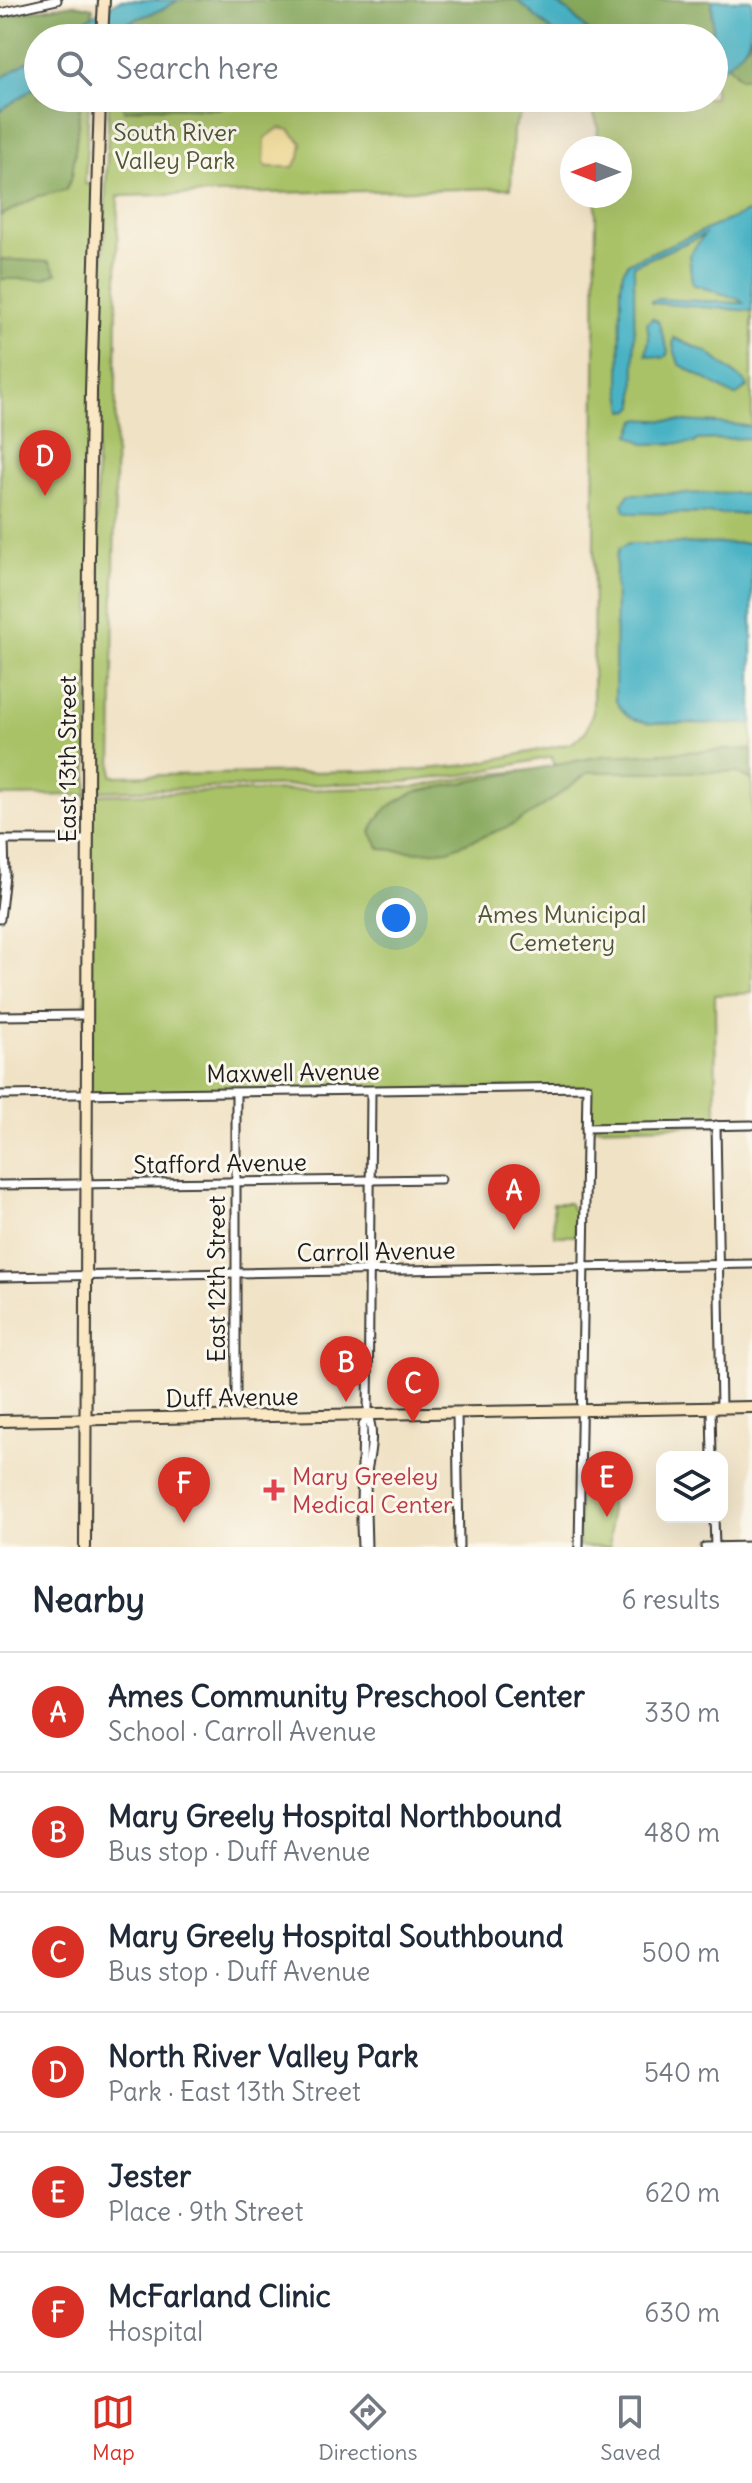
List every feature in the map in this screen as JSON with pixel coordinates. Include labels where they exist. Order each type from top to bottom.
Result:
[{"type":"main road","points":[[103,24],[104,1]]},
{"type":"main road","name":"East 13th Street","points":[[85,1547],[86,840],[91,392],[100,112]]},
{"type":"main road","name":"Duff Avenue","points":[[0,1421],[752,1407]]},
{"type":"street","points":[[0,13],[57,0]]},
{"type":"street","points":[[0,919],[5,875],[2,840],[86,840]]},
{"type":"street","points":[[0,1016],[86,1015]]},
{"type":"street","name":"Maxwell Avenue","points":[[0,1095],[587,1087],[586,1128]]},
{"type":"street","points":[[365,1547],[363,1425],[368,1415],[371,1091]]},
{"type":"street","name":"East 12th Street","points":[[236,1093],[236,1417]]},
{"type":"street","points":[[712,1451],[719,1265],[716,1125]]},
{"type":"street","points":[[579,1547],[586,1128],[752,1125]]},
{"type":"street","name":"Stafford Avenue","points":[[0,1185],[441,1179]]},
{"type":"street","name":"Carroll Avenue","points":[[0,1277],[85,1278],[752,1264]]},
{"type":"street","points":[[457,1413],[459,1547]]},
{"type":"street","points":[[364,1507],[361,1524],[365,1547]]},
{"type":"street","points":[[714,1523],[715,1547]]},
{"type":"street","points":[[705,1547],[752,1546]]},
{"type":"green space","points":[[178,0],[517,0],[544,24],[123,24]]},
{"type":"green space","points":[[552,0],[712,0],[713,24],[581,24]]},
{"type":"green space","points":[[74,4],[93,8],[92,17],[79,24],[24,24],[24,64],[0,79],[0,16]]},
{"type":"green space","points":[[752,34],[752,77],[740,78],[728,63],[748,44]]},
{"type":"green space","name":"South River Valley Park","points":[[728,65],[740,78],[752,77],[752,750],[603,756],[554,764],[552,757],[468,774],[404,782],[99,791],[94,788],[97,450],[109,112],[522,112],[513,129],[511,188],[118,196],[112,776],[415,770],[468,765],[572,743],[586,731],[593,712],[596,208],[632,208],[632,136],[598,136],[593,112],[728,112]]},
{"type":"green space","points":[[24,95],[24,112],[79,112],[72,176],[66,190],[39,196],[0,216],[0,111]]},
{"type":"green space","name":"Ames Municipal Cemetery","points":[[79,112],[88,112],[85,184],[97,185],[87,795],[415,787],[489,774],[567,767],[752,764],[752,993],[715,995],[716,1125],[586,1128],[587,1087],[85,1096],[86,795],[0,796],[0,185],[72,176]]},
{"type":"green space","points":[[0,259],[49,262],[57,273],[44,279],[0,279]]},
{"type":"green space","points":[[752,750],[752,780],[736,772],[589,772],[512,825],[448,850],[380,849],[371,832],[388,808],[415,792],[603,756]]},
{"type":"green space","points":[[553,1203],[569,1203],[575,1213],[575,1236],[554,1236]]},
{"type":"green space","points":[[579,1480],[610,1480],[610,1547],[579,1547]]},
{"type":"sand","points":[[279,128],[290,130],[302,143],[300,157],[293,167],[268,167],[264,164],[265,138]]},
{"type":"water","points":[[120,0],[178,0],[123,24],[78,24]]},
{"type":"water","points":[[517,0],[552,0],[581,24],[544,24]]},
{"type":"water","points":[[712,0],[752,0],[749,37],[728,64],[728,24],[713,24]]},
{"type":"water","points":[[24,64],[24,95],[0,111],[0,79]]},
{"type":"water","points":[[752,210],[752,311],[652,303],[657,299],[743,303],[692,284],[689,255],[704,235],[634,265],[635,406],[624,411],[620,386],[623,271],[629,262]]},
{"type":"water","points":[[652,318],[658,321],[668,351],[663,358],[646,355],[649,338],[647,323]]},
{"type":"water","points":[[674,338],[707,352],[748,387],[735,396],[679,364],[673,346]]},
{"type":"water","points":[[637,419],[752,427],[752,438],[645,444],[630,435]]},
{"type":"water","points":[[752,493],[752,514],[633,513],[625,511],[623,503],[629,494]]},
{"type":"water","points":[[752,543],[752,724],[649,723],[629,716],[615,699],[616,558],[619,549],[628,544]]},
{"type":"place","name":"North River Valley Park","points":[[45,496]]},
{"type":"place","name":"Ames Community Preschool Center","points":[[514,1230]]},
{"type":"place","name":"Mary Greely Hospital Northbound","points":[[346,1402]]},
{"type":"place","name":"Mary Greely Hospital Southbound","points":[[413,1423]]},
{"type":"place","name":"Mary Greeley Medical Center","points":[[274,1490]]},
{"type":"place","name":"Jester","points":[[607,1517]]},
{"type":"place","name":"McFarland Clinic","points":[[184,1523]]}]
